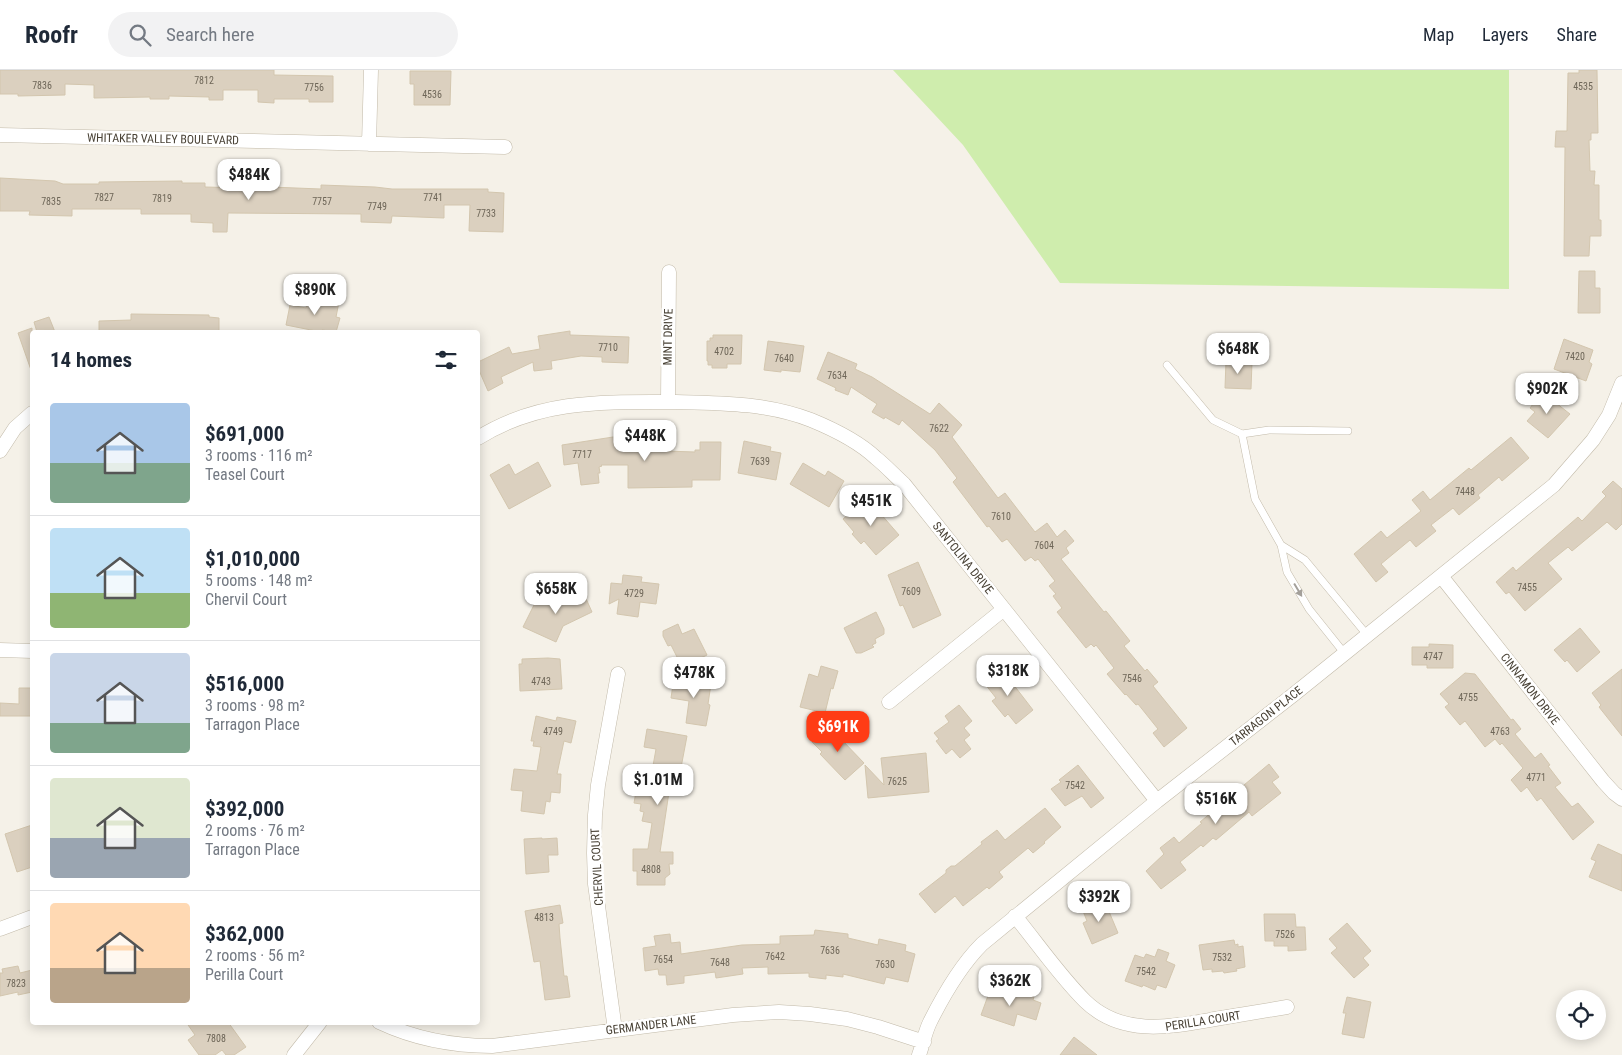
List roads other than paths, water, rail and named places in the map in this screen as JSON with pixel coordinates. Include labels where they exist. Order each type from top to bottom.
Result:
[{"type":"street","points":[[369,144],[371,70]]},
{"type":"street","name":"WHITAKER VALLEY BOULEVARD","points":[[0,135],[505,147]]},
{"type":"street","name":"MINT DRIVE","points":[[668,402],[669,272]]},
{"type":"street","name":"TARRAGON PLACE","points":[[919,1055],[930,1022],[962,966],[982,944],[1157,802],[1368,636],[1559,480],[1593,440],[1609,415],[1622,383]]},
{"type":"street","name":"SANTOLINA DRIVE","points":[[480,437],[512,421],[534,413],[564,406],[593,402],[668,402],[729,403],[766,407],[810,420],[851,440],[876,458],[904,484],[1157,802]]},
{"type":"street","points":[[0,451],[15,428],[30,415]]},
{"type":"street","name":"CINNAMON DRIVE","points":[[1441,576],[1603,781],[1622,799]]},
{"type":"street","points":[[889,702],[1004,610]]},
{"type":"street","points":[[0,650],[30,651]]},
{"type":"street","name":"CHERVIL COURT","points":[[615,1030],[595,884],[594,853],[598,785],[618,674]]},
{"type":"street","name":"PERILLA COURT","points":[[1015,916],[1086,1001],[1111,1018],[1126,1023],[1164,1028],[1286,1007]]},
{"type":"street","points":[[0,929],[30,917]]},
{"type":"street","name":"GERMANDER LANE","points":[[387,1025],[415,1036],[438,1042],[469,1045],[508,1044],[740,1014],[787,1012],[855,1021],[924,1042]]},
{"type":"street","points":[[294,1055],[318,1025]]},
{"type":"lane","points":[[1167,365],[1213,420],[1242,434],[1269,430],[1348,431]]},
{"type":"lane","points":[[1242,434],[1256,499],[1281,545],[1287,572],[1310,609],[1345,654]]},
{"type":"lane","points":[[1281,545],[1305,560],[1368,636]]}]
